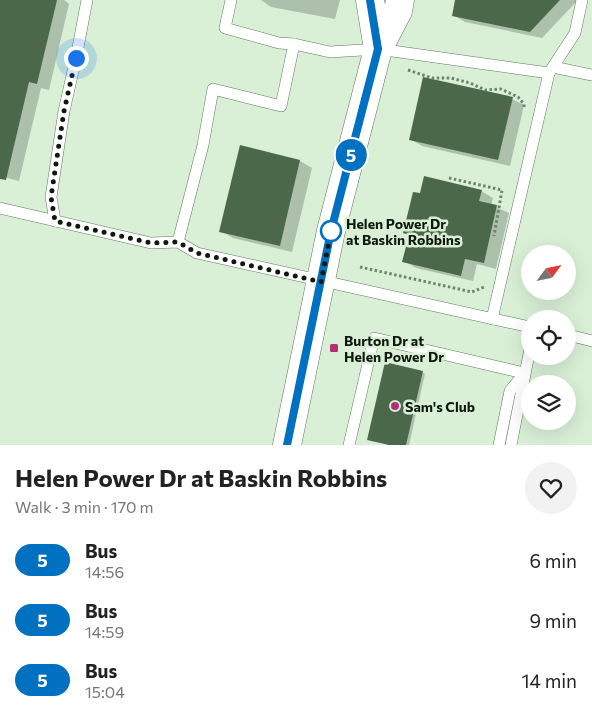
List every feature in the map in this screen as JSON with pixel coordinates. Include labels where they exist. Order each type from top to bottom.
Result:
[{"type":"street","points":[[370,0],[378,49]]},
{"type":"street","points":[[287,445],[331,231],[378,49],[398,11],[400,0]]},
{"type":"lane","points":[[55,221],[51,197],[64,111],[86,0]]},
{"type":"lane","points":[[231,0],[225,28],[279,43],[294,44],[330,52],[378,49],[592,75]]},
{"type":"lane","points":[[492,319],[551,70],[574,34],[582,0]]},
{"type":"lane","points":[[178,242],[203,145],[213,89],[281,106],[294,44]]},
{"type":"lane","points":[[0,208],[151,243],[178,242],[197,253],[521,325]]},
{"type":"lane","points":[[576,337],[592,341]]},
{"type":"lane","points":[[349,445],[374,338],[524,373]]},
{"type":"lane","points":[[510,445],[526,365]]},
{"type":"lane","points":[[499,445],[510,390],[524,373]]},
{"type":"path","points":[[407,70],[432,78],[451,78],[470,82],[485,90],[501,89],[518,97],[524,104],[522,114]]},
{"type":"path","points":[[449,178],[502,190],[493,239]]},
{"type":"path","points":[[360,267],[472,292],[484,287],[486,278]]},
{"type":"building","points":[[0,0],[57,0],[37,84],[29,82],[6,180],[0,179]]},
{"type":"building","points":[[455,0],[560,0],[530,32],[452,16]]},
{"type":"building","points":[[423,77],[513,97],[498,160],[409,140]]},
{"type":"building","points":[[240,145],[300,160],[280,246],[219,232]]},
{"type":"building","points":[[424,176],[482,190],[479,201],[497,205],[484,263],[465,259],[461,276],[402,262],[409,235],[403,233],[413,192],[420,193]]},
{"type":"building","name":"Sam's Club","points":[[385,362],[423,371],[406,445],[389,445],[367,440]]},
{"type":"bus line","name":"5","points":[[287,445],[331,231],[378,49],[370,0]]},
{"type":"place","name":"Helen Power Dr at Baskin Robbins","points":[[331,231]]},
{"type":"place","name":"Burton Dr at Helen Power Dr","points":[[334,348]]},
{"type":"place","name":"Sam's Club","points":[[395,406]]},
{"type":"route","points":[[76,58],[64,111],[51,197],[55,221],[151,243],[178,242],[197,253],[321,282],[331,231]]}]
